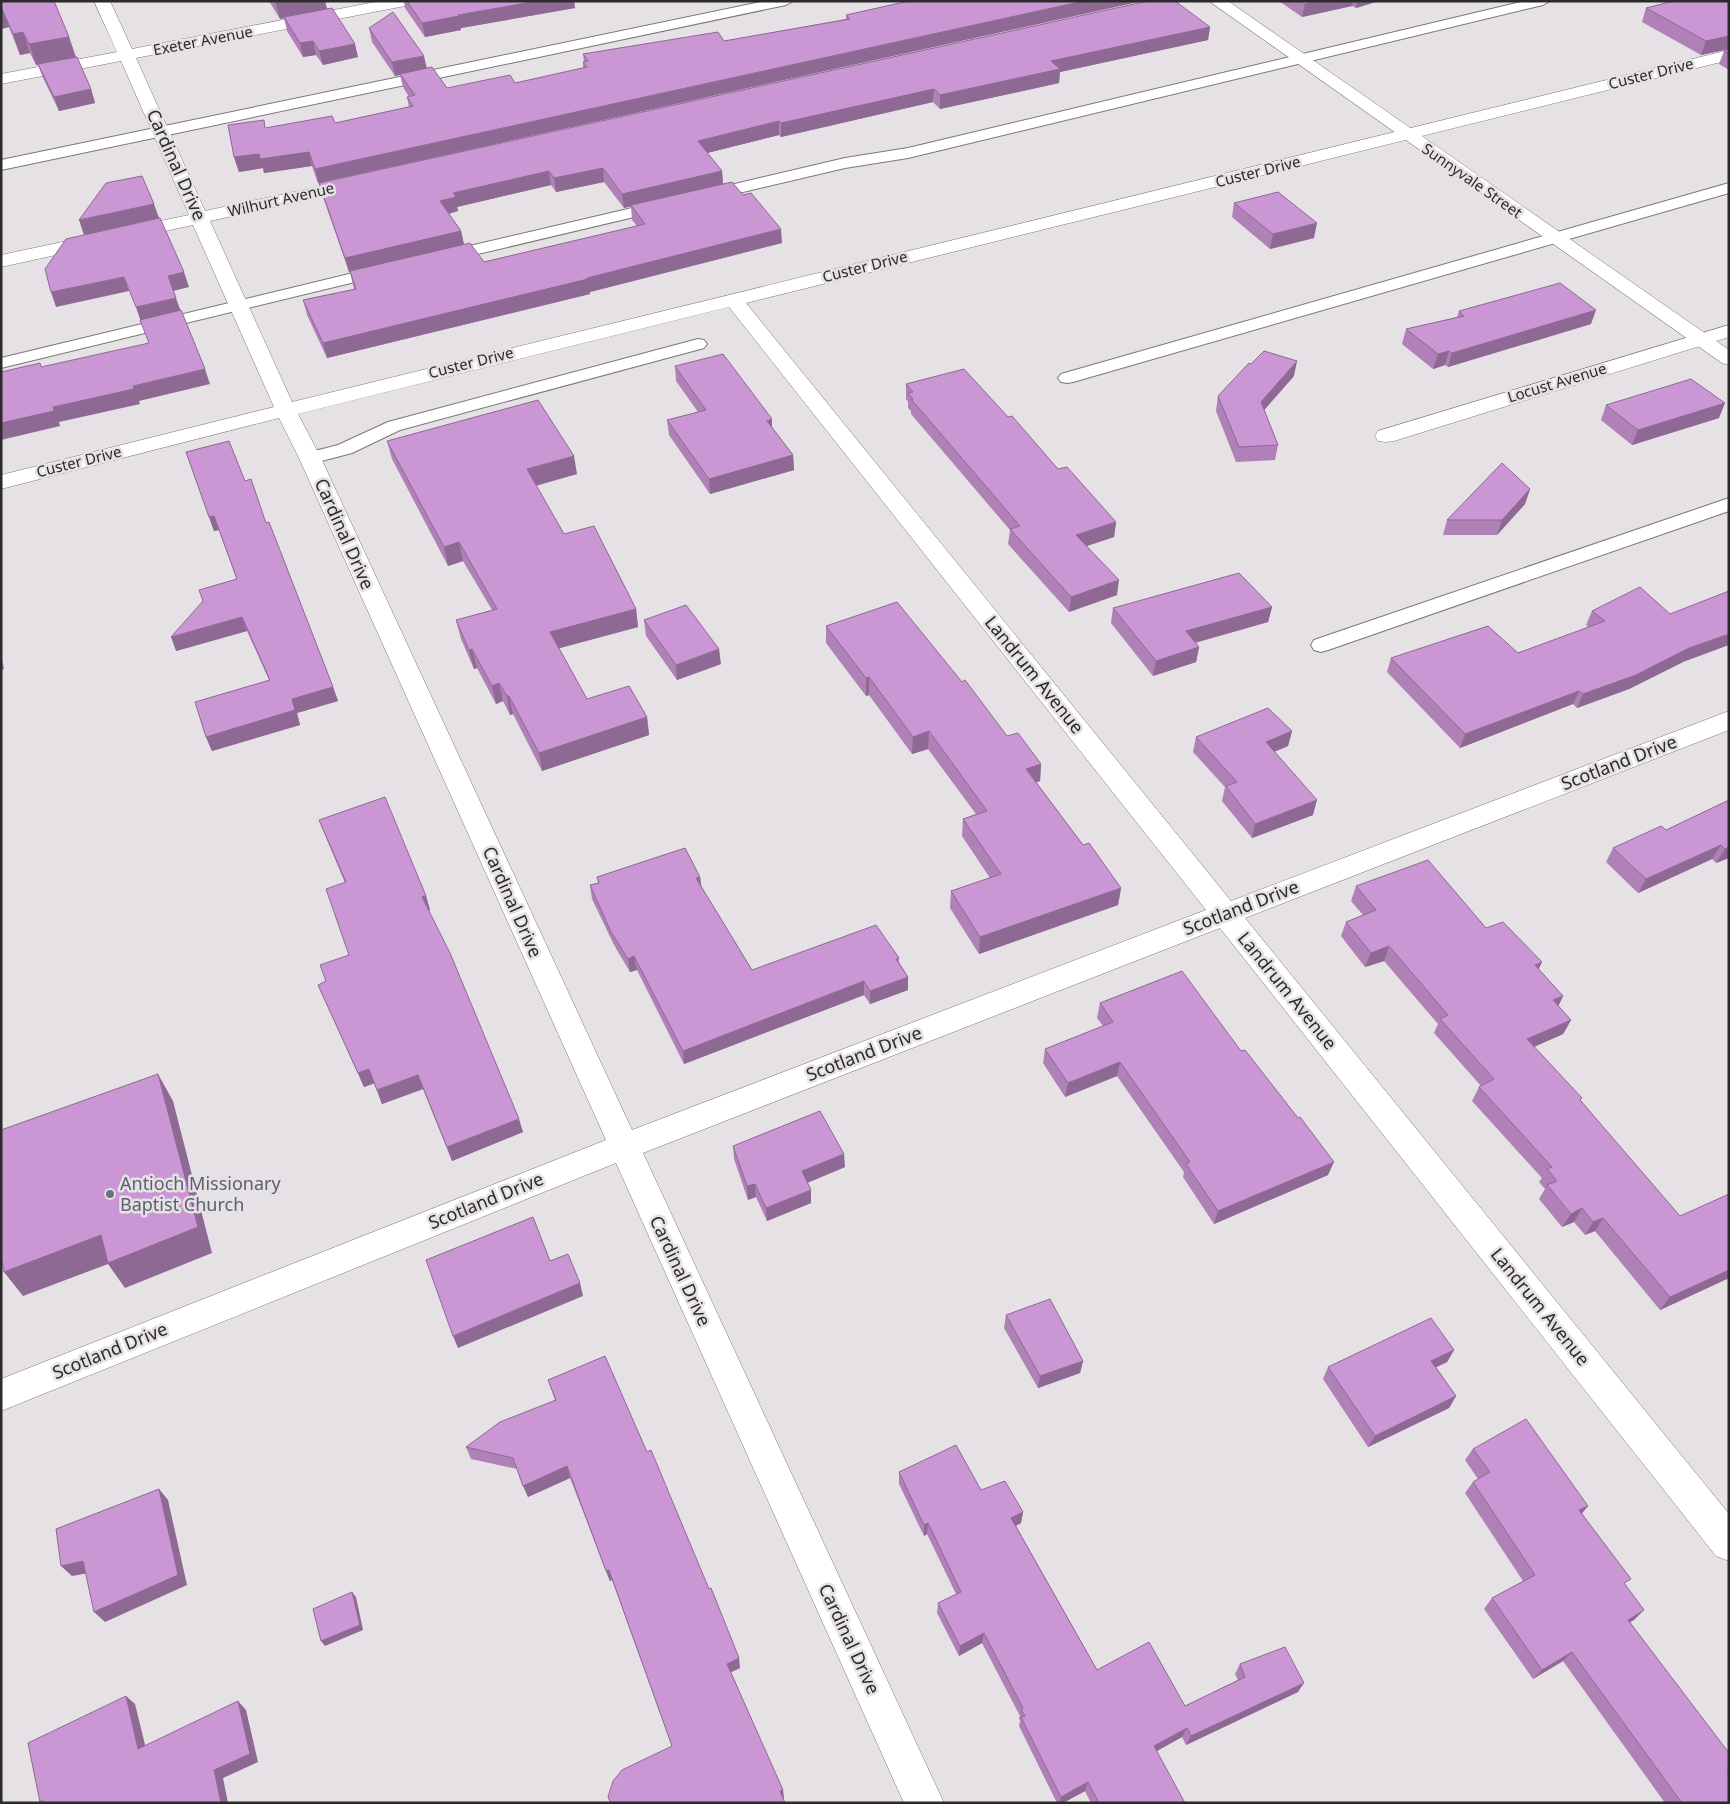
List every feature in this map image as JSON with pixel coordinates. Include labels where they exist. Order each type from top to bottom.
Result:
[{"type":"street","name":"Cardinal Drive","points":[[102,1],[240,305],[285,409],[310,458],[924,1803]]},
{"type":"street","name":"Exeter Avenue","points":[[1,79],[406,1]]},
{"type":"street","name":"Sunnyvale Street","points":[[1217,1],[1407,136],[1729,359]]},
{"type":"street","name":"Custer Drive","points":[[1,482],[285,409],[1407,136],[1729,54]]},
{"type":"street","name":"Wilhurt Avenue","points":[[1,261],[372,180]]},
{"type":"street","name":"Landrum Avenue","points":[[732,299],[1729,1543]]},
{"type":"street","name":"Locust Avenue","points":[[1386,436],[1729,331]]},
{"type":"street","name":"Scotland Drive","points":[[1,1395],[623,1147],[1729,720]]},
{"type":"lane","points":[[1,165],[162,133],[381,85],[786,1]]},
{"type":"lane","points":[[692,199],[845,163],[908,153],[1543,1]]},
{"type":"lane","points":[[1067,378],[1729,188]]},
{"type":"lane","points":[[432,259],[672,203]]},
{"type":"lane","points":[[1,363],[394,268]]},
{"type":"lane","points":[[310,458],[345,449],[394,426],[698,344]]},
{"type":"lane","points":[[1321,645],[1729,504]]},
{"type":"building","points":[[1,1],[54,1],[69,37],[29,44],[23,32],[13,34],[1,7]]},
{"type":"building","points":[[407,1],[538,1],[422,23]]},
{"type":"building","points":[[909,1],[1084,1],[315,169],[309,152],[260,159],[259,154],[234,157],[228,125],[264,120],[265,128],[332,116],[335,123],[413,106],[407,97],[415,95],[400,74],[432,67],[447,88],[510,75],[515,83],[587,67],[583,62],[588,61],[583,54],[718,32],[724,41],[850,19],[846,15]]},
{"type":"building","points":[[1148,1],[1175,1],[1210,27],[1051,61],[1060,69],[940,95],[934,89],[781,123],[779,121],[698,141],[722,171],[622,194],[603,168],[554,178],[549,171],[453,193],[456,197],[440,201],[461,231],[345,258],[319,183]]},
{"type":"building","points":[[1301,1],[1315,1],[1305,4]]},
{"type":"building","points":[[1674,1],[1729,1],[1729,36],[1706,41],[1646,8]]},
{"type":"building","points":[[332,8],[355,44],[319,51],[313,41],[300,43],[284,17]]},
{"type":"building","points":[[393,12],[424,56],[392,62],[369,28]]},
{"type":"building","points":[[77,57],[91,89],[54,97],[38,64]]},
{"type":"building","points":[[142,176],[154,204],[79,220],[106,183]]},
{"type":"building","points":[[732,182],[743,195],[751,193],[781,229],[588,279],[323,343],[303,300],[356,289],[350,271],[470,243],[484,262],[645,224],[631,205]]},
{"type":"building","points":[[1278,192],[1317,223],[1273,234],[1234,203]]},
{"type":"building","points":[[160,218],[184,272],[168,276],[176,298],[136,307],[124,277],[51,292],[45,269],[66,239]]},
{"type":"building","points":[[1560,283],[1596,310],[1452,353],[1449,351],[1438,354],[1406,329],[1464,316],[1459,311]]},
{"type":"building","points":[[181,310],[205,369],[133,386],[134,389],[53,407],[54,411],[1,423],[1,372],[40,363],[41,367],[149,343],[140,320]]},
{"type":"building","points":[[1264,351],[1297,361],[1261,402],[1278,445],[1239,447],[1218,396],[1249,363],[1251,364]]},
{"type":"building","points":[[723,354],[772,419],[767,421],[793,455],[709,479],[667,420],[706,410],[675,366]]},
{"type":"building","points":[[964,369],[1008,417],[1012,416],[1058,469],[1067,467],[1116,522],[1076,535],[1119,580],[1071,597],[1010,529],[1020,526],[911,399],[913,399],[908,393],[913,392],[906,384]]},
{"type":"building","points":[[1691,379],[1725,403],[1638,430],[1606,405]]},
{"type":"building","points":[[538,400],[574,456],[527,469],[564,534],[594,526],[636,609],[550,632],[587,699],[629,686],[647,717],[539,753],[509,696],[507,696],[499,683],[492,686],[472,649],[469,650],[456,620],[497,609],[459,542],[444,547],[387,441]]},
{"type":"building","points":[[229,441],[245,481],[251,479],[266,523],[269,522],[333,687],[292,699],[295,710],[206,737],[195,702],[270,680],[242,617],[171,637],[203,601],[199,590],[237,579],[214,516],[209,517],[186,452]]},
{"type":"building","points":[[1502,463],[1530,489],[1502,520],[1447,520]]},
{"type":"building","points":[[1239,573],[1272,607],[1186,631],[1199,647],[1156,661],[1113,608]]},
{"type":"building","points":[[1640,587],[1670,614],[1729,591],[1729,634],[1689,648],[1636,675],[1583,694],[1579,691],[1465,734],[1391,658],[1488,626],[1518,653],[1605,621],[1592,611]]},
{"type":"building","points":[[897,602],[962,682],[965,680],[1007,736],[1018,733],[1041,764],[1026,769],[1083,845],[1089,843],[1121,888],[980,937],[951,891],[1001,874],[963,819],[987,811],[929,731],[913,737],[869,677],[866,678],[826,626]]},
{"type":"building","points":[[686,605],[719,649],[676,665],[644,620]]},
{"type":"building","points":[[1268,708],[1292,731],[1266,742],[1317,800],[1255,824],[1226,786],[1237,782],[1196,737]]},
{"type":"building","points":[[385,797],[426,896],[422,897],[450,953],[519,1119],[447,1147],[418,1075],[377,1090],[369,1069],[358,1073],[318,985],[326,981],[320,965],[349,955],[326,889],[346,882],[319,820]]},
{"type":"building","points":[[1729,800],[1729,847],[1725,849],[1721,845],[1646,879],[1613,848],[1661,826],[1666,830]]},
{"type":"building","points":[[685,848],[700,877],[696,878],[752,970],[876,925],[899,958],[896,959],[908,977],[870,991],[864,981],[683,1051],[634,956],[628,959],[611,932],[590,885],[599,883],[597,877]]},
{"type":"building","points":[[1428,860],[1486,928],[1503,922],[1542,962],[1535,965],[1563,996],[1553,1000],[1571,1020],[1527,1039],[1582,1098],[1580,1100],[1680,1216],[1729,1194],[1729,1270],[1670,1297],[1603,1218],[1593,1222],[1582,1208],[1571,1214],[1547,1185],[1557,1181],[1547,1169],[1552,1167],[1479,1087],[1494,1079],[1440,1019],[1448,1015],[1389,946],[1371,953],[1346,922],[1376,910],[1356,886]]},
{"type":"building","points":[[1182,971],[1241,1051],[1245,1050],[1334,1162],[1218,1211],[1186,1164],[1190,1162],[1120,1062],[1068,1083],[1045,1049],[1113,1022],[1100,1003]]},
{"type":"building","points":[[158,1074],[198,1227],[108,1263],[101,1235],[4,1272],[1,1257],[1,1130]]},
{"type":"building","points":[[820,1111],[844,1154],[802,1171],[811,1190],[766,1208],[755,1184],[747,1186],[733,1146]]},
{"type":"building","points":[[533,1217],[550,1261],[568,1254],[580,1283],[453,1336],[426,1260]]},
{"type":"building","points":[[1050,1299],[1083,1361],[1040,1376],[1006,1315]]},
{"type":"building","points":[[1431,1318],[1454,1350],[1431,1361],[1456,1396],[1375,1436],[1328,1367]]},
{"type":"building","points":[[605,1356],[647,1452],[651,1450],[709,1589],[711,1588],[739,1658],[727,1664],[783,1790],[780,1791],[785,1803],[611,1803],[608,1797],[613,1781],[622,1770],[672,1746],[609,1570],[606,1571],[567,1466],[523,1486],[513,1458],[466,1447],[500,1422],[556,1400],[548,1380]]},
{"type":"building","points":[[1526,1419],[1588,1506],[1579,1510],[1631,1579],[1624,1583],[1644,1610],[1628,1620],[1729,1753],[1729,1770],[1727,1771],[1729,1772],[1729,1803],[1682,1803],[1572,1652],[1542,1670],[1492,1598],[1535,1575],[1473,1482],[1490,1472],[1473,1449]]},
{"type":"building","points":[[956,1445],[981,1490],[1005,1481],[1023,1512],[1011,1518],[1097,1670],[1149,1642],[1185,1706],[1245,1677],[1240,1664],[1285,1647],[1304,1683],[1191,1736],[1187,1728],[1154,1746],[1185,1803],[1099,1803],[1088,1782],[1061,1797],[1021,1717],[1025,1716],[1021,1709],[1023,1708],[984,1633],[960,1646],[938,1603],[961,1592],[928,1523],[924,1525],[899,1472]]},
{"type":"building","points":[[159,1489],[178,1575],[94,1612],[83,1561],[61,1566],[56,1529]]},
{"type":"building","points":[[352,1592],[360,1625],[321,1641],[313,1609]]},
{"type":"building","points":[[126,1696],[138,1749],[238,1701],[250,1754],[214,1770],[221,1803],[43,1803],[42,1800],[40,1802],[28,1743]]},
{"type":"place","name":"Antioch Missionary Baptist Church","points":[[110,1194]]}]
